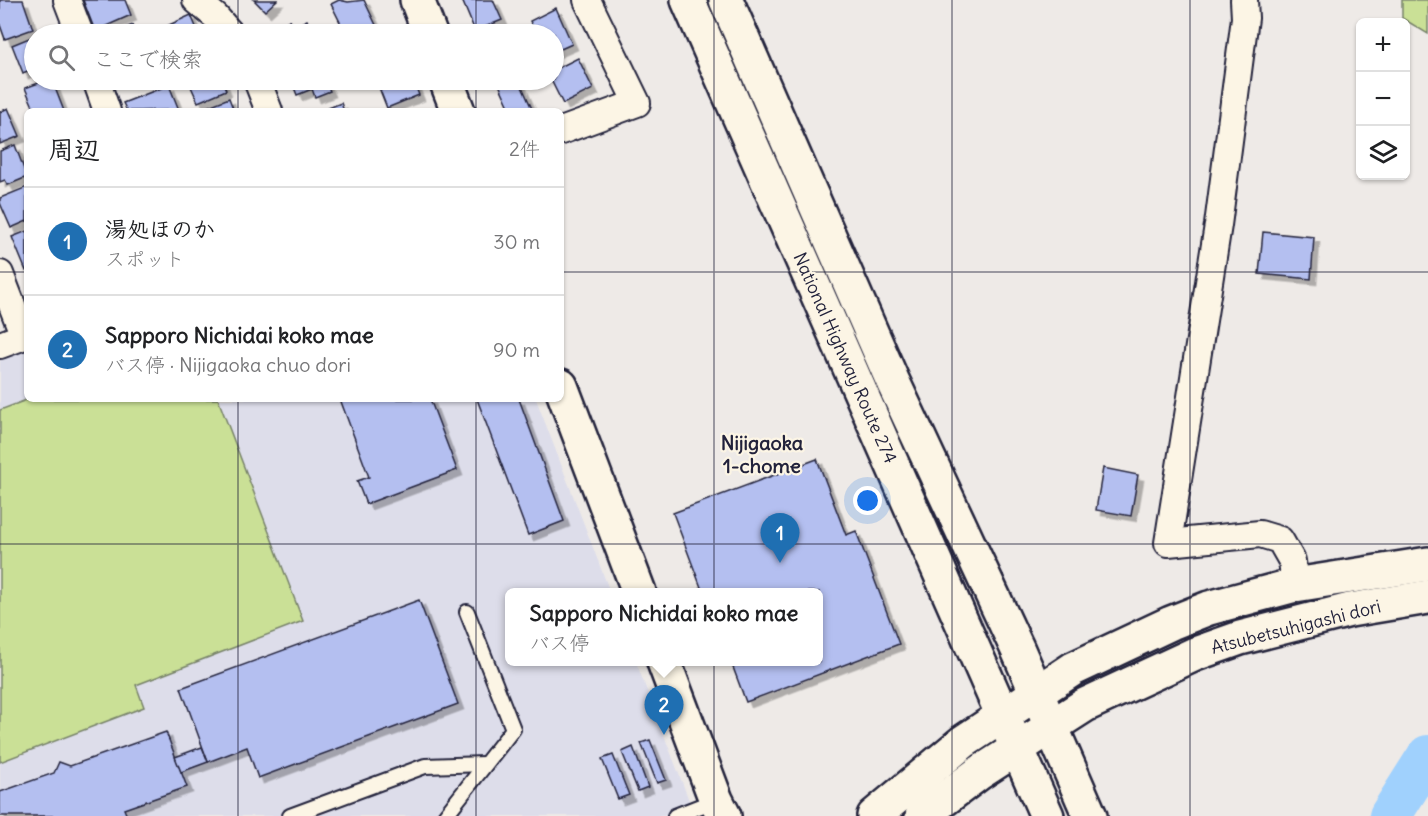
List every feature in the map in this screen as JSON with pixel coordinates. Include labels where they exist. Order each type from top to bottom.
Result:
[{"type":"main road","points":[[417,0],[426,24]]},
{"type":"main road","name":"National Highway Route 274","points":[[688,0],[1047,816]]},
{"type":"main road","name":"National Highway Route 274","points":[[726,0],[893,382],[1018,650],[1090,816]]},
{"type":"main road","points":[[450,90],[457,108]]},
{"type":"main road","points":[[564,394],[637,588]]},
{"type":"main road","name":"Atsubetsuhigashi dori","points":[[874,816],[963,742],[1035,693],[1072,669],[1171,623],[1209,608],[1294,585],[1428,564]]},
{"type":"main road","name":"Atsubetsuhigashi dori","points":[[922,816],[953,791],[1050,726],[1099,698],[1195,654],[1240,638],[1350,610],[1428,597]]},
{"type":"main road","points":[[666,666],[720,808]]},
{"type":"street","points":[[67,0],[76,24]]},
{"type":"street","points":[[196,0],[222,24]]},
{"type":"street","points":[[564,130],[637,103],[587,0]]},
{"type":"street","points":[[1244,0],[1245,18],[1218,225],[1168,543],[1260,534],[1280,540],[1292,561],[1294,585]]},
{"type":"street","points":[[100,90],[106,108]]},
{"type":"street","points":[[261,90],[268,108]]},
{"type":"street","points":[[0,274],[24,331]]},
{"type":"street","points":[[0,345],[24,337]]},
{"type":"lane","points":[[445,816],[513,729],[467,612]]},
{"type":"lane","points":[[290,816],[425,766],[485,764]]},
{"type":"lane","points":[[675,816],[720,808]]},
{"type":"shaded area","points":[[24,352],[24,402],[537,402],[608,588],[505,588],[505,666],[638,666],[695,816],[0,816],[0,360]]},
{"type":"green space","points":[[1402,0],[1428,0],[1428,34],[1410,23],[1410,18],[1402,18]]},
{"type":"green space","points":[[24,401],[219,402],[303,621],[136,685],[144,707],[0,762],[0,410]]},
{"type":"building","points":[[0,0],[23,0],[31,24],[24,24],[24,32],[5,39],[0,25]]},
{"type":"building","points":[[83,0],[125,0],[131,15],[111,24],[92,24]]},
{"type":"building","points":[[254,0],[277,0],[265,11]]},
{"type":"building","points":[[339,0],[348,2],[364,0],[376,24],[341,24],[331,4]]},
{"type":"building","points":[[462,0],[493,0],[502,20],[492,24],[472,24]]},
{"type":"building","points":[[556,8],[563,24],[531,24],[530,21]]},
{"type":"building","points":[[191,15],[195,24],[171,24]]},
{"type":"building","points":[[564,26],[572,44],[564,48]]},
{"type":"building","points":[[24,40],[23,73],[12,45]]},
{"type":"building","points":[[578,58],[593,89],[563,104],[556,90],[564,90],[564,65]]},
{"type":"building","points":[[26,90],[56,90],[63,108],[34,108]]},
{"type":"building","points":[[156,90],[171,90],[178,108],[126,108],[123,103]]},
{"type":"building","points":[[193,90],[226,90],[198,102]]},
{"type":"building","points":[[295,90],[310,90],[297,95]]},
{"type":"building","points":[[312,90],[330,91],[315,97]]},
{"type":"building","points":[[380,90],[417,90],[419,95],[387,108]]},
{"type":"building","points":[[502,90],[524,90],[532,108],[510,108]]},
{"type":"building","points":[[229,98],[233,108],[204,108]]},
{"type":"building","points":[[341,103],[343,108],[328,108]]},
{"type":"building","points":[[8,108],[20,136],[0,144],[0,112]]},
{"type":"building","points":[[15,145],[24,169],[24,178],[8,185],[5,180],[0,182],[0,151]]},
{"type":"building","points":[[24,188],[24,222],[11,228],[0,198]]},
{"type":"building","points":[[24,232],[24,266],[12,237]]},
{"type":"building","points":[[1263,232],[1314,237],[1311,279],[1259,274]]},
{"type":"building","points":[[341,402],[431,402],[457,470],[366,504],[357,481],[369,477]]},
{"type":"building","points":[[478,402],[520,402],[564,521],[528,535]]},
{"type":"building","points":[[817,459],[846,535],[856,531],[899,644],[746,702],[732,666],[823,666],[823,588],[701,588],[673,513]]},
{"type":"building","points":[[1103,468],[1138,475],[1131,516],[1096,510]]},
{"type":"building","points":[[419,600],[458,704],[258,778],[247,747],[208,762],[181,688]]},
{"type":"building","points":[[166,732],[187,787],[124,809],[127,816],[0,816],[0,792],[54,773],[59,762],[70,766]]},
{"type":"building","points":[[650,740],[666,780],[657,783],[641,743]]},
{"type":"building","points":[[202,747],[208,762],[181,772],[175,757]]},
{"type":"building","points":[[633,747],[648,787],[638,791],[622,752]]},
{"type":"building","points":[[613,755],[629,795],[618,799],[602,759]]},
{"type":"waterway","points":[[1390,816],[1428,756]]},
{"type":"place","name":"湯処ほのか","points":[[780,563]]},
{"type":"place","name":"Sapporo Nichidai koko mae","points":[[664,735]]},
{"type":"district","name":"Nijigaoka 1-chome","points":[[762,454]]}]
